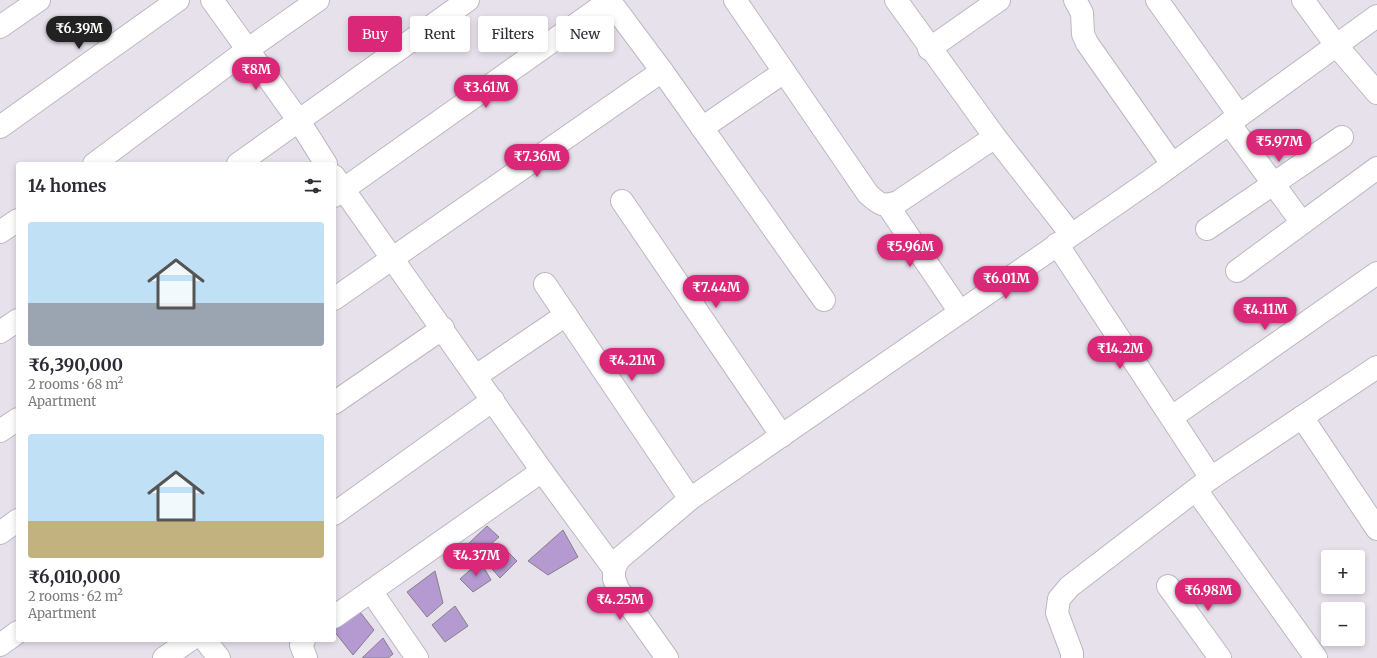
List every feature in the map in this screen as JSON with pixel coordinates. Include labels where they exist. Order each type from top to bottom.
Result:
[{"type":"street","points":[[0,27],[39,0]]},
{"type":"street","points":[[0,127],[178,0]]},
{"type":"street","points":[[212,0],[299,122],[325,162]]},
{"type":"street","points":[[97,162],[247,50],[318,0]]},
{"type":"street","points":[[241,162],[468,0]]},
{"type":"street","points":[[614,569],[542,472],[393,258],[337,187],[609,0],[662,70],[824,300]]},
{"type":"street","points":[[735,0],[868,194],[879,204],[888,206],[898,202],[995,137]]},
{"type":"street","points":[[896,0],[995,137],[1064,239],[1172,417],[1204,484],[1316,658]]},
{"type":"street","points":[[930,49],[999,0]]},
{"type":"street","points":[[1075,0],[1082,13],[1083,34],[1087,43],[1172,164]]},
{"type":"street","points":[[1157,0],[1234,119],[1272,183],[1302,223]]},
{"type":"street","points":[[1302,0],[1336,45],[1377,92]]},
{"type":"street","points":[[667,658],[618,589],[614,579],[614,569],[618,559],[629,548],[690,499],[1172,164],[1377,16]]},
{"type":"street","points":[[336,298],[662,70]]},
{"type":"street","points":[[702,128],[784,72]]},
{"type":"street","points":[[1207,229],[1272,183],[1342,137]]},
{"type":"street","points":[[1237,271],[1377,168]]},
{"type":"street","points":[[622,201],[782,436]]},
{"type":"street","points":[[888,206],[960,312]]},
{"type":"street","points":[[0,232],[16,221]]},
{"type":"street","points":[[1172,417],[1377,273]]},
{"type":"street","points":[[545,284],[690,499]]},
{"type":"street","points":[[476,376],[566,315]]},
{"type":"street","points":[[0,332],[16,321]]},
{"type":"street","points":[[336,402],[443,328]]},
{"type":"street","points":[[1072,658],[1072,653],[1057,613],[1059,599],[1069,587],[1204,484],[1377,367]]},
{"type":"street","points":[[336,513],[493,400]]},
{"type":"street","points":[[1302,418],[1377,528]]},
{"type":"street","points":[[0,431],[16,420]]},
{"type":"street","points":[[336,617],[542,472]]},
{"type":"street","points":[[0,533],[16,521]]},
{"type":"street","points":[[1168,586],[1220,658]]},
{"type":"street","points":[[371,591],[417,658]]},
{"type":"street","points":[[0,646],[16,634]]},
{"type":"street","points":[[164,658],[187,642]]},
{"type":"street","points":[[207,642],[219,658]]},
{"type":"street","points":[[303,642],[301,645],[306,658]]},
{"type":"building","points":[[487,526],[499,537],[475,558],[466,546]]},
{"type":"building","points":[[563,530],[578,557],[548,575],[528,561]]},
{"type":"building","points":[[504,548],[517,561],[500,578],[486,562]]},
{"type":"building","points":[[480,561],[491,580],[473,592],[460,579]]},
{"type":"building","points":[[435,571],[443,603],[427,617],[407,592]]},
{"type":"building","points":[[455,606],[468,626],[445,642],[432,625]]},
{"type":"building","points":[[360,612],[374,630],[353,655],[336,634],[336,630]]},
{"type":"building","points":[[383,638],[393,654],[388,658],[362,658]]}]
